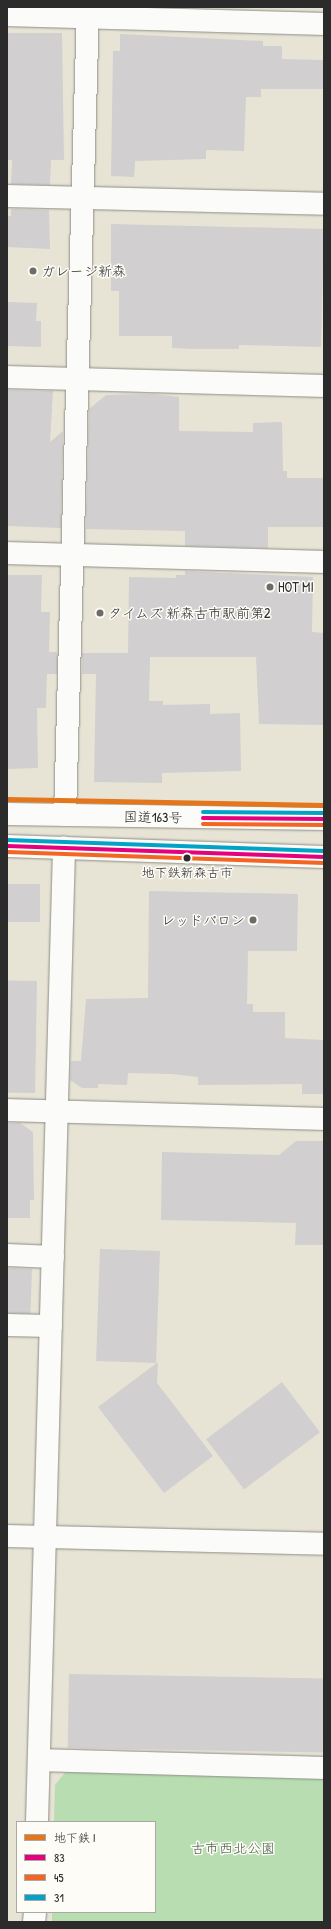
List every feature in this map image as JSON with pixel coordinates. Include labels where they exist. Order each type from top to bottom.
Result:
[{"type":"main road","points":[[7,15],[88,12],[324,24]]},
{"type":"main road","points":[[65,815],[78,380],[81,198],[88,12]]},
{"type":"main road","points":[[7,196],[324,204]]},
{"type":"main road","points":[[7,377],[324,386]]},
{"type":"main road","points":[[7,553],[324,562]]},
{"type":"main road","name":"国道163号","points":[[7,814],[324,819]]},
{"type":"main road","points":[[7,846],[324,856]]},
{"type":"main road","points":[[37,1821],[64,847]]},
{"type":"main road","points":[[7,1110],[324,1119]]},
{"type":"main road","points":[[7,1255],[53,1257]]},
{"type":"main road","points":[[7,1325],[51,1326]]},
{"type":"main road","points":[[7,1536],[324,1544]]},
{"type":"main road","points":[[39,1760],[324,1768]]},
{"type":"green space","name":"古市西北公園","points":[[67,1770],[324,1777],[324,1922],[52,1922],[52,1913],[156,1913],[156,1821],[54,1821],[55,1785]]},
{"type":"building","points":[[7,33],[62,33],[64,160],[51,160],[50,185],[11,184],[12,160],[7,160]]},
{"type":"building","points":[[120,34],[263,41],[263,46],[282,46],[282,59],[324,60],[323,89],[261,89],[261,97],[246,97],[244,151],[206,150],[206,159],[135,161],[134,177],[111,176],[113,51],[120,51]]},
{"type":"building","points":[[11,209],[49,210],[50,249],[7,247],[7,216],[11,216]]},
{"type":"building","points":[[111,224],[324,229],[321,347],[239,345],[239,349],[172,348],[172,336],[119,336],[119,291],[111,291]]},
{"type":"building","points":[[7,302],[37,303],[36,321],[41,321],[41,347],[7,346]]},
{"type":"building","points":[[8,390],[53,391],[50,442],[63,431],[61,528],[7,526]]},
{"type":"building","points":[[152,394],[179,397],[179,431],[253,432],[253,423],[282,422],[283,471],[287,471],[287,478],[324,478],[324,527],[268,527],[268,548],[185,546],[185,531],[86,529],[89,409],[106,395]]},
{"type":"building","points":[[185,571],[313,577],[312,632],[324,633],[324,725],[259,724],[256,657],[150,657],[149,701],[163,701],[163,705],[210,704],[210,714],[240,713],[241,771],[162,773],[162,783],[94,782],[96,674],[82,674],[82,653],[128,653],[129,577],[176,578],[176,575],[185,575]]},
{"type":"building","points":[[7,575],[42,575],[41,612],[50,612],[49,652],[57,652],[57,674],[47,674],[46,708],[37,708],[38,768],[7,769]]},
{"type":"building","points":[[7,884],[40,884],[40,922],[7,922]]},
{"type":"building","points":[[149,891],[298,894],[297,951],[248,951],[247,1004],[253,1004],[253,1012],[285,1012],[285,1038],[323,1040],[323,1094],[302,1094],[302,1084],[198,1085],[198,1077],[172,1074],[128,1073],[127,1085],[98,1084],[98,1088],[82,1088],[70,1080],[71,1061],[81,1061],[86,999],[148,998]]},
{"type":"building","points":[[7,980],[37,981],[35,1093],[7,1092]]},
{"type":"building","points":[[7,1123],[20,1123],[33,1132],[34,1200],[30,1200],[30,1218],[7,1218]]},
{"type":"building","points":[[296,1141],[324,1141],[324,1245],[295,1245],[296,1223],[161,1220],[162,1152],[279,1155]]},
{"type":"building","points":[[100,1249],[160,1251],[156,1363],[96,1361]]},
{"type":"building","points":[[7,1268],[32,1269],[30,1314],[7,1313]]},
{"type":"building","points":[[158,1362],[157,1383],[213,1456],[164,1493],[98,1407]]},
{"type":"building","points":[[282,1382],[320,1432],[244,1489],[206,1439]]},
{"type":"building","points":[[69,1674],[324,1678],[323,1752],[68,1748]]},
{"type":"metro line","name":"I","points":[[7,799],[324,805]]},
{"type":"transit line","name":"31","points":[[203,812],[324,813]]},
{"type":"transit line","name":"83","points":[[203,818],[324,819]]},
{"type":"transit line","name":"45","points":[[203,824],[324,825]]},
{"type":"transit line","name":"31","points":[[7,840],[324,851]]},
{"type":"transit line","name":"83","points":[[7,846],[324,857]]},
{"type":"transit line","name":"45","points":[[7,852],[324,863]]},
{"type":"place","name":"ガレージ新森","points":[[33,271]]},
{"type":"place","name":"HOT MI","points":[[270,587]]},
{"type":"place","name":"タイムズ 新森古市駅前第2","points":[[100,613]]},
{"type":"place","name":"地下鉄新森古市","points":[[187,858]]},
{"type":"place","name":"レッドバロン","points":[[253,920]]}]
